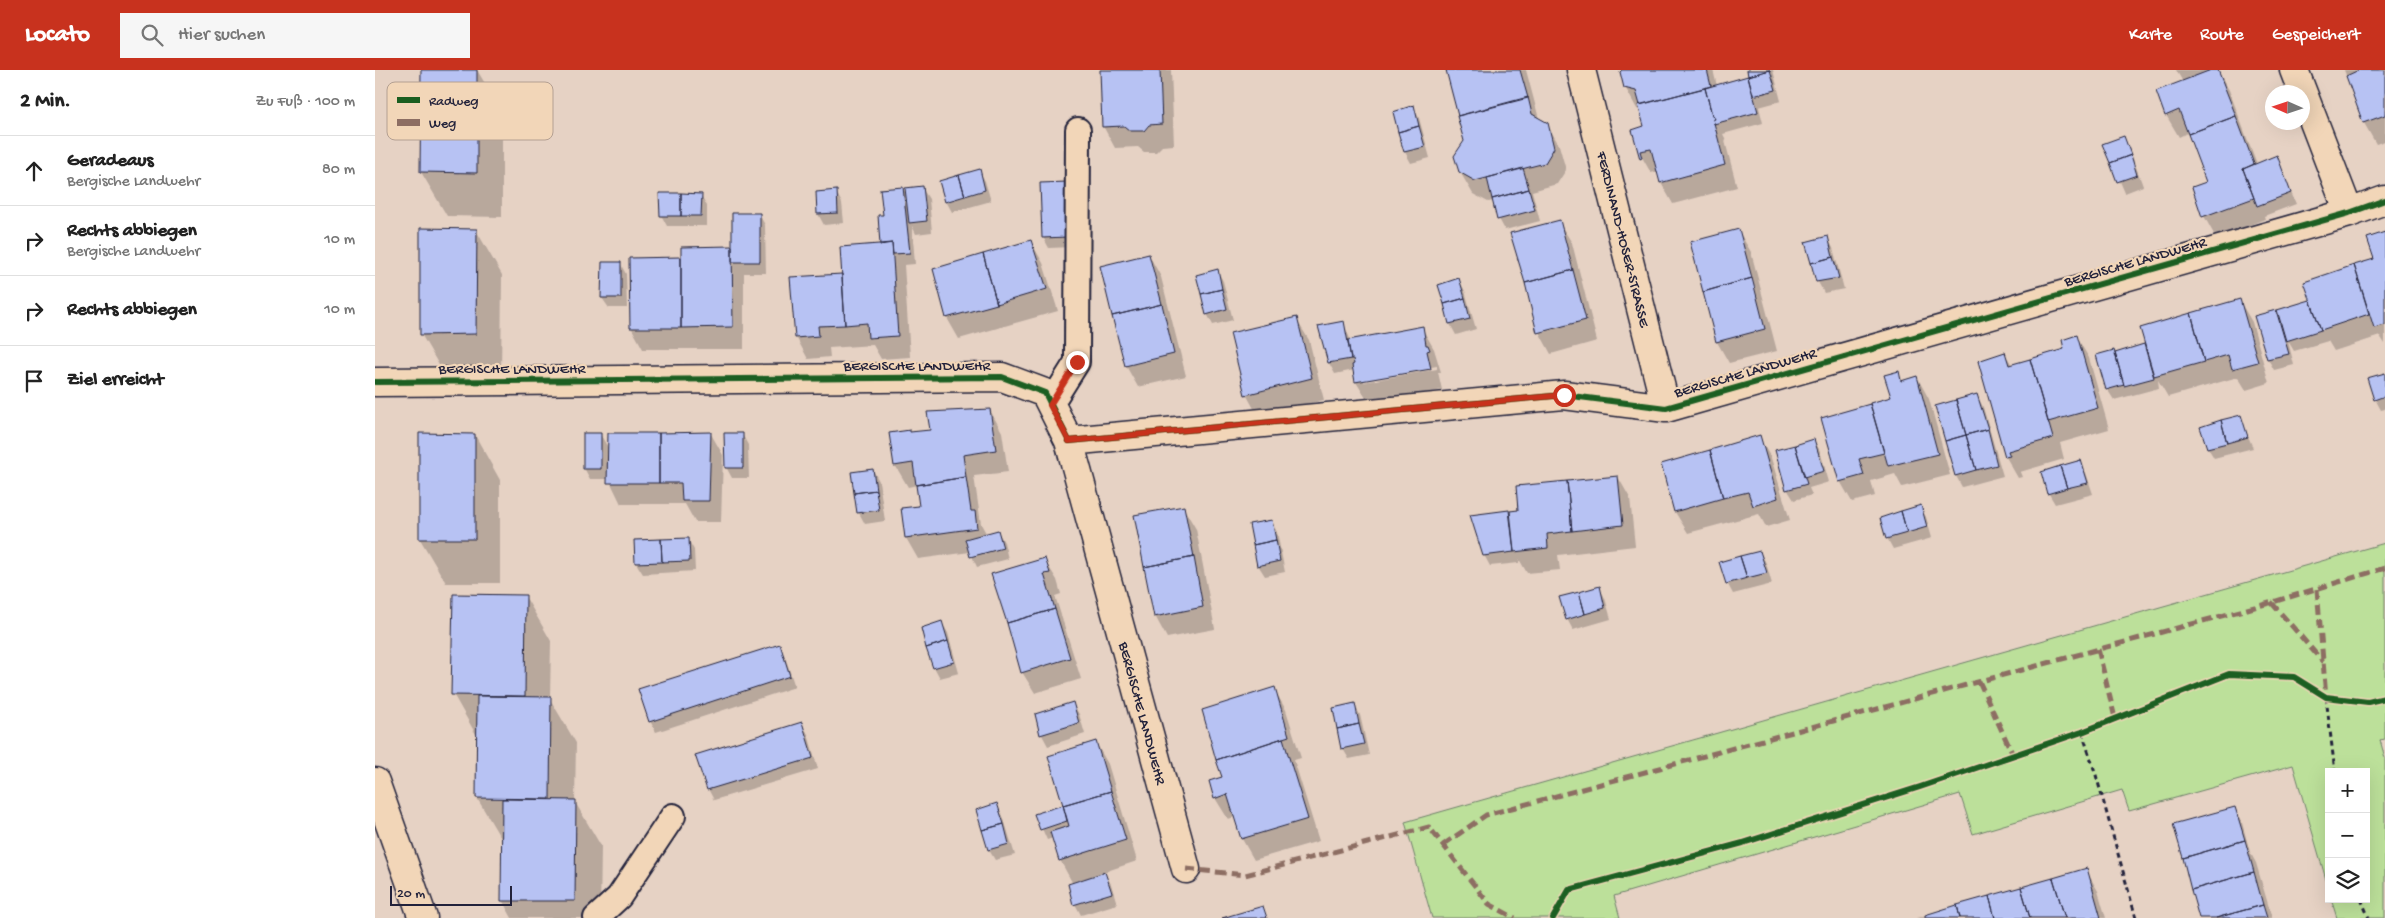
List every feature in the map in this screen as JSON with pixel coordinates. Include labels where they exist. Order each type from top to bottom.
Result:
[{"type":"street","name":"FERDINAND-HOSER-STRASSE","points":[[1581,70],[1666,408]]},
{"type":"street","points":[[2294,70],[2349,213]]},
{"type":"street","name":"BERGISCHE LANDWEHR","points":[[1069,441],[1564,395],[1666,408],[2349,213],[2385,200]]},
{"type":"street","name":"BERGISCHE LANDWEHR","points":[[375,382],[1002,377],[1045,393],[1069,441],[1186,869]]},
{"type":"street","points":[[375,782],[423,918]]},
{"type":"lane","points":[[1050,405],[1077,362],[1078,130]]},
{"type":"lane","points":[[596,918],[619,897],[673,816]]},
{"type":"path","points":[[2326,697],[2335,768]]},
{"type":"path","points":[[2081,732],[2096,775],[2136,918]]},
{"type":"path","points":[[2363,903],[2369,918]]},
{"type":"green space","points":[[2385,543],[2385,739],[2380,740],[2385,758],[2385,918],[2337,918],[2332,903],[2370,903],[2370,768],[2325,768],[2325,876],[2293,765],[2129,811],[2122,790],[1973,834],[1960,794],[1614,896],[1620,918],[1432,918],[1405,822]]},
{"type":"building","points":[[421,70],[477,70],[477,82],[421,82]]},
{"type":"building","points":[[1100,70],[1160,70],[1162,124],[1149,125],[1144,131],[1130,131],[1124,126],[1102,127]]},
{"type":"building","points":[[1446,70],[1520,70],[1528,98],[1458,116]]},
{"type":"building","points":[[1622,70],[1707,70],[1711,86],[1640,105],[1636,91],[1624,88],[1620,72]]},
{"type":"building","points":[[1747,70],[1770,70],[1748,76]]},
{"type":"building","points":[[1770,70],[1776,90],[1753,96],[1748,76]]},
{"type":"building","points":[[2211,70],[2218,70],[2236,116],[2188,134],[2179,110],[2165,116],[2156,91]]},
{"type":"building","points":[[2359,70],[2385,70],[2385,115],[2363,123],[2346,76]]},
{"type":"building","points":[[1748,76],[1758,112],[1714,124],[1713,119],[1715,119],[1712,115],[1705,88]]},
{"type":"building","points":[[1705,88],[1712,115],[1715,119],[1713,119],[1725,165],[1660,183],[1651,149],[1640,151],[1642,158],[1640,159],[1632,130],[1644,126],[1638,105]]},
{"type":"building","points":[[1528,97],[1532,114],[1548,123],[1554,148],[1545,163],[1475,181],[1459,172],[1454,156],[1464,141],[1457,116]]},
{"type":"building","points":[[1414,105],[1419,126],[1398,132],[1393,112]]},
{"type":"building","points":[[2236,116],[2254,164],[2243,169],[2254,198],[2202,217],[2192,187],[2206,182],[2188,134]]},
{"type":"building","points":[[1419,126],[1425,147],[1404,152],[1398,132]]},
{"type":"building","points":[[2124,136],[2131,155],[2110,163],[2102,144]]},
{"type":"building","points":[[420,140],[477,140],[477,173],[420,172]]},
{"type":"building","points":[[2131,155],[2137,175],[2117,182],[2110,163]]},
{"type":"building","points":[[2277,155],[2291,193],[2257,206],[2243,169]]},
{"type":"building","points":[[1523,168],[1529,189],[1492,199],[1487,178]]},
{"type":"building","points":[[980,169],[985,190],[965,196],[959,175]]},
{"type":"building","points":[[959,175],[965,196],[945,202],[939,181]]},
{"type":"building","points":[[1067,182],[1068,237],[1042,238],[1040,183]]},
{"type":"building","points":[[923,186],[927,221],[909,223],[905,188]]},
{"type":"building","points":[[903,187],[910,253],[893,254],[892,243],[880,245],[878,215],[883,215],[880,189]]},
{"type":"building","points":[[1529,189],[1535,210],[1497,220],[1492,199]]},
{"type":"building","points":[[837,190],[838,213],[817,214],[816,192]]},
{"type":"building","points":[[659,193],[681,193],[681,216],[660,216]]},
{"type":"building","points":[[681,193],[702,194],[701,216],[681,216]]},
{"type":"building","points":[[732,213],[760,213],[760,262],[732,262]]},
{"type":"building","points":[[1560,220],[1573,270],[1525,283],[1510,233]]},
{"type":"building","points":[[420,228],[477,229],[476,334],[420,335]]},
{"type":"building","points":[[1739,229],[1752,278],[1703,292],[1690,242]]},
{"type":"building","points":[[2385,232],[2385,325],[2374,328],[2354,265],[2374,259],[2367,238]]},
{"type":"building","points":[[1828,236],[1833,257],[1811,263],[1805,242]]},
{"type":"building","points":[[1031,240],[1047,289],[997,304],[983,254]]},
{"type":"building","points":[[892,243],[898,336],[868,338],[867,323],[845,325],[840,247]]},
{"type":"building","points":[[732,246],[733,327],[681,328],[681,247]]},
{"type":"building","points":[[983,254],[997,304],[946,318],[933,269]]},
{"type":"building","points":[[1149,254],[1162,304],[1112,316],[1100,266]]},
{"type":"building","points":[[681,257],[681,328],[630,328],[629,258]]},
{"type":"building","points":[[1833,257],[1839,278],[1816,282],[1811,263]]},
{"type":"building","points":[[602,262],[621,262],[621,298],[601,298]]},
{"type":"building","points":[[2354,265],[2369,314],[2321,330],[2304,282]]},
{"type":"building","points":[[1218,269],[1222,289],[1201,294],[1196,275]]},
{"type":"building","points":[[1573,270],[1586,320],[1537,333],[1525,283]]},
{"type":"building","points":[[842,274],[845,325],[818,326],[819,336],[795,338],[790,277]]},
{"type":"building","points":[[1459,278],[1465,298],[1444,304],[1438,285]]},
{"type":"building","points":[[1752,278],[1765,329],[1716,342],[1703,292]]},
{"type":"building","points":[[1222,289],[1227,309],[1206,315],[1201,294]]},
{"type":"building","points":[[1465,298],[1470,319],[1449,324],[1444,304]]},
{"type":"building","points":[[2240,299],[2258,362],[2232,369],[2228,355],[2204,362],[2191,313]]},
{"type":"building","points":[[2310,300],[2321,330],[2286,341],[2277,310]]},
{"type":"building","points":[[1162,304],[1174,354],[1125,366],[1112,316]]},
{"type":"building","points":[[2276,310],[2289,354],[2267,359],[2254,316]]},
{"type":"building","points":[[2191,313],[2204,362],[2154,376],[2140,328]]},
{"type":"building","points":[[1297,317],[1312,378],[1245,395],[1230,333]]},
{"type":"building","points":[[1344,321],[1351,359],[1328,363],[1318,326]]},
{"type":"building","points":[[1423,326],[1426,345],[1428,345],[1430,350],[1427,351],[1431,369],[1355,382],[1352,365],[1354,364],[1353,359],[1351,359],[1348,340]]},
{"type":"building","points":[[2077,335],[2098,408],[2048,422],[2030,359],[2064,349],[2062,340]]},
{"type":"building","points":[[2144,344],[2154,378],[2124,386],[2115,353]]},
{"type":"building","points":[[2114,350],[2124,385],[2106,390],[2096,355]]},
{"type":"building","points":[[2005,352],[2009,365],[2030,359],[2053,438],[2008,451],[2010,456],[2005,457],[1978,361]]},
{"type":"building","points":[[1899,371],[1901,381],[1917,376],[1938,454],[1888,466],[1870,403],[1891,397],[1884,375]]},
{"type":"building","points":[[2385,373],[2385,396],[2374,400],[2367,378]]},
{"type":"building","points":[[1977,394],[1988,429],[1966,435],[1956,400]]},
{"type":"building","points":[[1956,400],[1966,435],[1945,441],[1935,406]]},
{"type":"building","points":[[1870,404],[1884,453],[1859,459],[1864,475],[1839,482],[1821,418]]},
{"type":"building","points":[[990,409],[996,450],[963,455],[966,477],[916,485],[913,463],[894,466],[889,433],[930,430],[927,412]]},
{"type":"building","points":[[2241,415],[2248,437],[2227,443],[2221,420]]},
{"type":"building","points":[[2221,420],[2227,443],[2207,448],[2200,427]]},
{"type":"building","points":[[1988,429],[1997,465],[1976,470],[1966,435]]},
{"type":"building","points":[[711,432],[709,501],[682,501],[681,483],[659,483],[659,433]]},
{"type":"building","points":[[419,433],[475,434],[475,539],[419,539]]},
{"type":"building","points":[[583,433],[601,433],[601,469],[583,469]]},
{"type":"building","points":[[608,433],[659,433],[659,483],[607,483]]},
{"type":"building","points":[[724,433],[743,433],[743,468],[725,468]]},
{"type":"building","points":[[1760,435],[1778,498],[1753,506],[1748,492],[1723,498],[1710,450]]},
{"type":"building","points":[[1966,435],[1976,470],[1955,476],[1945,441]]},
{"type":"building","points":[[1814,439],[1824,471],[1804,477],[1795,445]]},
{"type":"building","points":[[1795,445],[1807,484],[1786,490],[1775,450]]},
{"type":"building","points":[[1710,450],[1723,498],[1674,512],[1661,464]]},
{"type":"building","points":[[2081,460],[2088,483],[2067,488],[2060,466]]},
{"type":"building","points":[[2060,466],[2067,488],[2047,494],[2041,472]]},
{"type":"building","points":[[873,469],[876,490],[854,493],[851,472]]},
{"type":"building","points":[[1618,476],[1623,525],[1572,531],[1567,481]]},
{"type":"building","points":[[966,477],[971,511],[975,511],[977,528],[905,538],[901,508],[919,506],[916,485]]},
{"type":"building","points":[[1567,481],[1572,531],[1547,534],[1548,548],[1514,552],[1510,511],[1518,510],[1516,486]]},
{"type":"building","points":[[876,490],[879,510],[857,513],[854,493]]},
{"type":"building","points":[[1921,505],[1927,527],[1907,533],[1901,511]]},
{"type":"building","points":[[1184,506],[1194,557],[1144,567],[1134,515]]},
{"type":"building","points":[[1509,510],[1514,552],[1483,556],[1470,515]]},
{"type":"building","points":[[1901,511],[1907,533],[1886,539],[1880,518]]},
{"type":"building","points":[[1272,520],[1276,540],[1253,545],[1249,524]]},
{"type":"building","points":[[998,530],[1003,548],[970,557],[965,539]]},
{"type":"building","points":[[689,538],[690,561],[662,562],[661,539]]},
{"type":"building","points":[[661,539],[662,562],[635,563],[634,540]]},
{"type":"building","points":[[1276,540],[1280,561],[1257,566],[1253,545]]},
{"type":"building","points":[[1760,551],[1767,573],[1747,578],[1740,556]]},
{"type":"building","points":[[1740,556],[1747,578],[1726,584],[1719,562]]},
{"type":"building","points":[[1194,557],[1203,607],[1154,617],[1144,567]]},
{"type":"building","points":[[1045,558],[1050,573],[1044,574],[1055,609],[1007,623],[991,574]]},
{"type":"building","points":[[1600,586],[1605,608],[1585,614],[1579,592]]},
{"type":"building","points":[[1579,592],[1585,614],[1566,620],[1559,597]]},
{"type":"building","points":[[453,594],[526,595],[525,696],[451,695]]},
{"type":"building","points":[[1055,609],[1070,658],[1021,673],[1007,623]]},
{"type":"building","points":[[942,621],[948,641],[926,648],[921,628]]},
{"type":"building","points":[[948,641],[954,662],[933,668],[926,648]]},
{"type":"building","points":[[780,644],[790,676],[649,722],[638,689]]},
{"type":"building","points":[[1275,687],[1289,736],[1216,760],[1202,710]]},
{"type":"building","points":[[477,696],[551,697],[550,799],[476,798]]},
{"type":"building","points":[[1073,702],[1079,723],[1040,735],[1035,714]]},
{"type":"building","points":[[1355,703],[1359,724],[1337,729],[1333,708]]},
{"type":"building","points":[[802,722],[813,758],[707,790],[695,755]]},
{"type":"building","points":[[1359,724],[1364,744],[1341,749],[1337,729]]},
{"type":"building","points":[[1283,738],[1308,819],[1241,839],[1227,794],[1214,799],[1209,781],[1222,777],[1216,760]]},
{"type":"building","points":[[1096,741],[1111,791],[1063,805],[1048,756]]},
{"type":"building","points":[[1111,791],[1126,840],[1059,861],[1050,832],[1069,826],[1063,805]]},
{"type":"building","points":[[502,799],[576,800],[575,901],[501,901]]},
{"type":"building","points":[[997,803],[1004,824],[982,830],[976,810]]},
{"type":"building","points":[[1063,805],[1067,821],[1040,830],[1034,814]]},
{"type":"building","points":[[2235,807],[2245,840],[2183,858],[2173,824]]},
{"type":"building","points":[[1004,824],[1009,844],[988,850],[982,830]]},
{"type":"building","points":[[2245,840],[2254,872],[2191,890],[2183,858]]},
{"type":"building","points":[[2087,868],[2101,918],[2065,918],[2053,878]]},
{"type":"building","points":[[1105,872],[1112,893],[1073,905],[1068,884]]},
{"type":"building","points":[[2254,872],[2263,905],[2216,918],[2199,918],[2191,890]]},
{"type":"building","points":[[2053,878],[2065,918],[2030,918],[2021,887]]},
{"type":"building","points":[[2021,887],[2030,918],[1995,918],[1989,896]]},
{"type":"building","points":[[1989,896],[1995,918],[1960,918],[1957,905]]},
{"type":"building","points":[[1957,905],[1960,918],[1925,918],[1925,915]]},
{"type":"building","points":[[2263,905],[2267,918],[2216,918]]},
{"type":"building","points":[[1263,906],[1267,918],[1222,918]]},
{"type":"marked path","points":[[1443,845],[1486,815],[2273,602],[2385,568]]},
{"type":"marked path","points":[[2317,589],[2326,697]]},
{"type":"marked path","points":[[2271,602],[2323,662]]},
{"type":"marked path","points":[[2098,649],[2115,718]]},
{"type":"marked path","points":[[1979,681],[2013,755]]},
{"type":"marked path","points":[[1186,869],[1245,875],[1429,827],[1489,904],[1515,918]]},
{"type":"cycle path","points":[[375,382],[1002,377],[1045,393],[1069,441],[1564,395],[1666,408],[2349,213],[2385,200]]},
{"type":"cycle path","points":[[1553,918],[1569,890],[1743,843],[1920,787],[2082,732],[2229,674],[2294,677],[2326,697],[2368,702],[2385,698]]},
{"type":"route","points":[[1077,362],[1050,405],[1069,441],[1564,395]]}]
